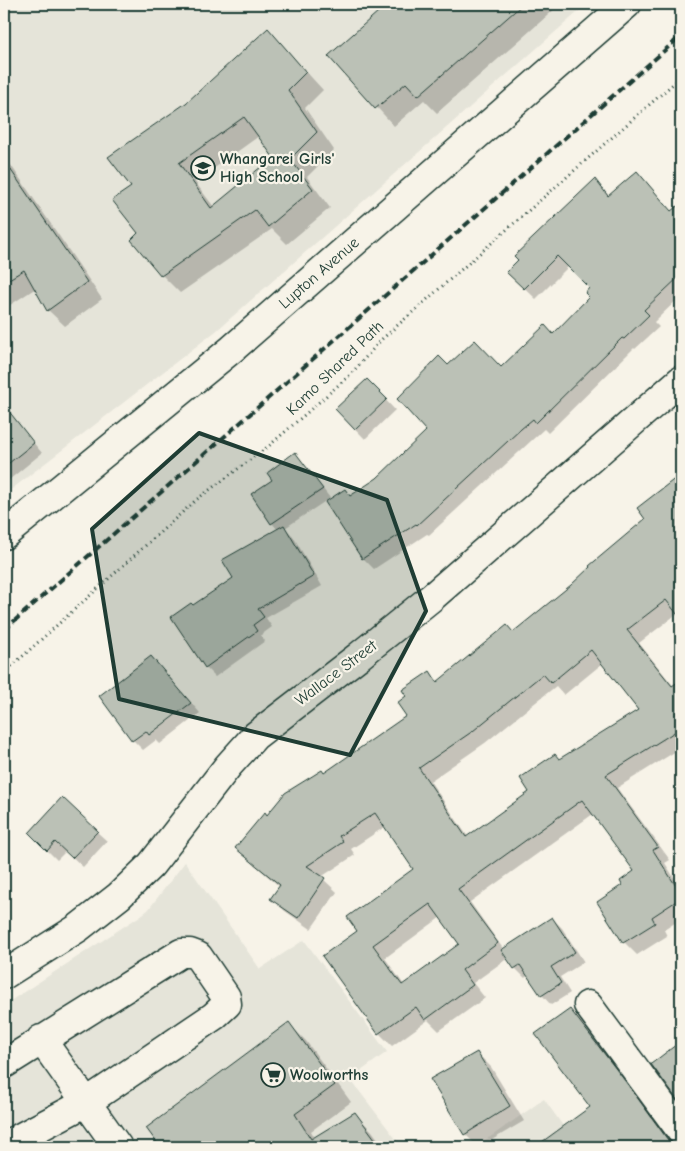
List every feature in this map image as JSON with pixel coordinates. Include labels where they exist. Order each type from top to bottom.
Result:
[{"type":"street","name":"Lupton Avenue","points":[[4,535],[232,350],[627,4]]},
{"type":"street","name":"Wallace Street","points":[[4,975],[78,928],[119,896],[152,865],[228,766],[255,736],[431,598],[681,380]]},
{"type":"street","points":[[4,1064],[180,953],[190,953],[198,956],[226,996],[227,1004],[214,1016],[87,1102],[4,1146]]},
{"type":"street","points":[[588,1005],[681,1130]]},
{"type":"street","points":[[41,1039],[118,1147]]},
{"type":"path","name":"Kamo Shared Path","points":[[4,673],[196,500],[270,445],[350,375],[382,339],[681,77]]},
{"type":"highlighted area","points":[[199,433],[387,500],[426,611],[350,755],[119,699],[92,529]]},
{"type":"shaded area","name":"Whangarei Girls' High School","points":[[4,4],[587,4],[216,331],[4,495]]},
{"type":"shaded area","points":[[185,862],[260,969],[304,940],[387,1052],[350,1079],[402,1147],[4,1147],[4,1005],[148,910]]},
{"type":"shaded area","points":[[544,1099],[578,1147],[476,1147]]},
{"type":"building","points":[[387,4],[523,4],[418,96],[406,83],[375,109],[328,56]]},
{"type":"building","points":[[268,28],[306,72],[288,90],[317,132],[290,159],[313,189],[268,227],[255,210],[161,276],[131,240],[138,233],[112,200],[131,187],[108,157],[186,103]],"holes":[[[244,117],[273,157],[211,208],[179,163]]]},
{"type":"building","points":[[4,160],[87,282],[47,311],[24,270],[4,282]]},
{"type":"building","points":[[637,171],[671,211],[681,203],[681,275],[644,310],[649,315],[624,339],[622,338],[536,423],[533,419],[521,429],[417,525],[362,559],[325,502],[345,489],[350,496],[377,478],[426,431],[397,399],[439,356],[448,365],[475,340],[501,367],[545,325],[553,334],[589,297],[585,293],[589,288],[557,256],[524,289],[506,272],[518,260],[514,256],[595,179],[608,196]]},
{"type":"building","points":[[367,379],[387,399],[355,430],[335,409]]},
{"type":"building","points":[[4,405],[34,443],[4,467]]},
{"type":"building","points":[[295,452],[323,489],[271,524],[251,494],[272,480],[267,473]]},
{"type":"building","points":[[681,474],[681,619],[666,600],[627,630],[672,686],[681,680],[681,728],[606,775],[658,847],[653,850],[681,894],[681,898],[652,917],[655,923],[623,943],[597,902],[622,885],[620,881],[634,871],[582,800],[458,889],[498,943],[462,970],[473,985],[425,1020],[416,1007],[378,1034],[322,956],[357,931],[347,917],[413,869],[375,813],[339,836],[343,842],[307,866],[325,878],[298,918],[270,899],[280,885],[235,848],[265,812],[267,815],[285,793],[322,770],[324,773],[406,716],[397,703],[406,696],[402,690],[430,671],[437,682],[507,625],[513,632],[571,585],[589,566],[645,519],[637,508]],"holes":[[[591,650],[638,710],[559,759],[555,754],[520,778],[529,792],[466,837],[419,768],[473,731],[543,674],[551,683]],[[430,904],[459,944],[402,985],[373,945]]]},
{"type":"building","points":[[284,525],[314,576],[258,609],[264,617],[253,625],[257,631],[205,668],[171,617],[191,603],[193,605],[233,578],[222,560]]},
{"type":"building","points":[[151,656],[191,703],[149,735],[146,731],[132,741],[99,696]]},
{"type":"building","points":[[62,797],[98,831],[72,858],[55,842],[47,851],[29,833]]},
{"type":"building","points":[[552,917],[575,952],[551,967],[561,983],[541,996],[520,965],[514,969],[501,950]]},
{"type":"building","points":[[570,1009],[673,1147],[535,1147],[590,1107],[535,1034]]},
{"type":"building","name":"Woolworths","points":[[289,1022],[335,1085],[295,1114],[311,1139],[355,1112],[381,1147],[160,1147],[146,1128]]},
{"type":"building","points":[[681,1041],[681,1105],[651,1064]]},
{"type":"building","points":[[477,1052],[510,1106],[464,1135],[430,1079]]},
{"type":"railway","points":[[4,630],[681,36]]},
{"type":"place","name":"Whangarei Girls' High School","points":[[203,168]]},
{"type":"place","name":"Woolworths","points":[[273,1075]]}]
